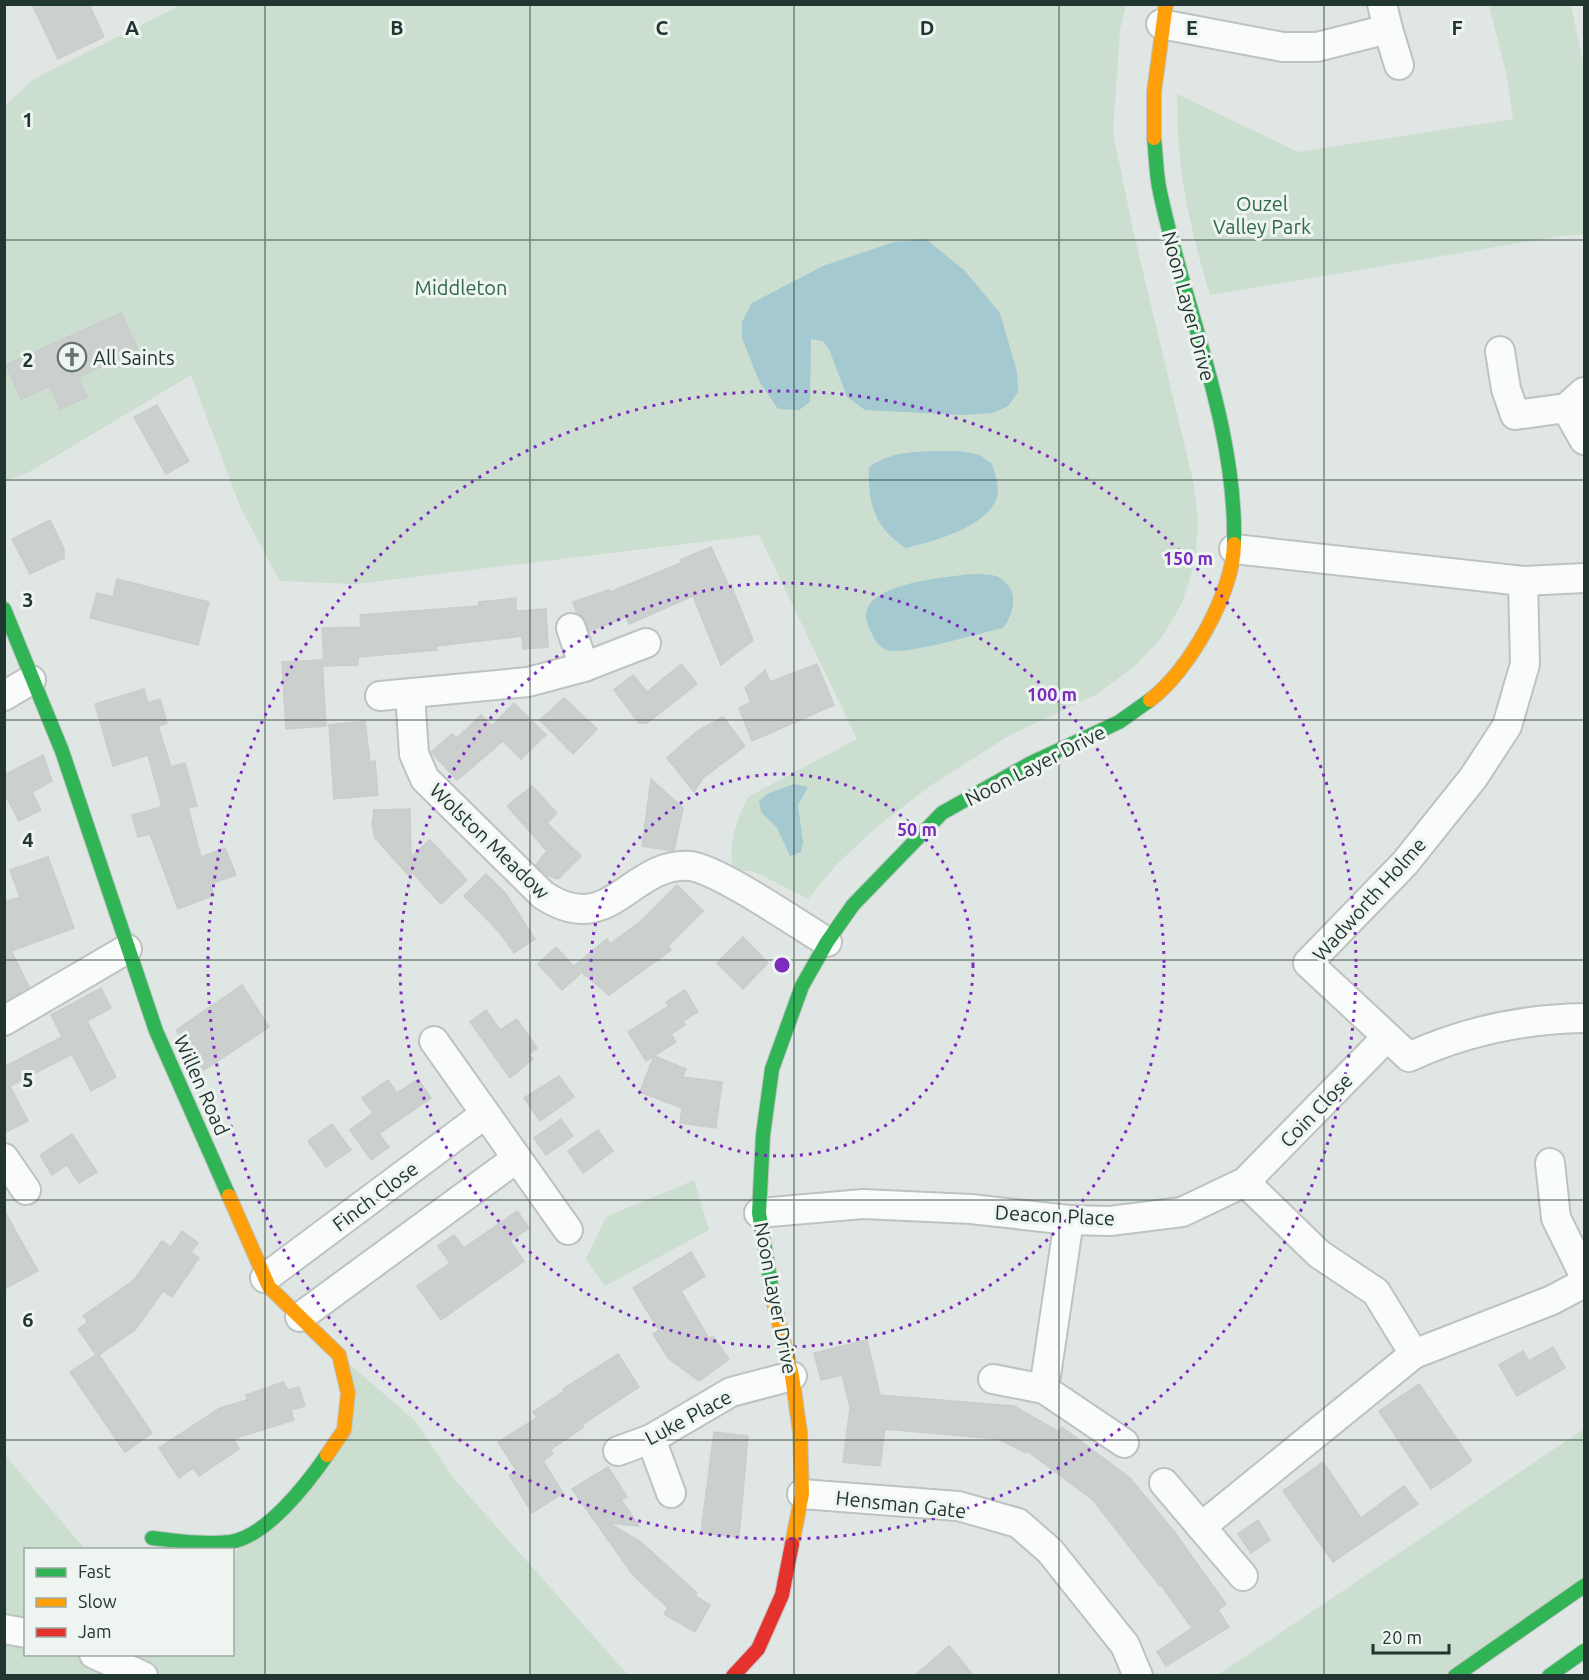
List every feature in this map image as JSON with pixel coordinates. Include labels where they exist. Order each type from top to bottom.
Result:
[{"type":"street","points":[[1164,14],[1283,47],[1317,47],[1385,17],[1399,65]]},
{"type":"street","name":"Noon Layer Drive","points":[[733,1676],[758,1649],[782,1595],[802,1494],[800,1432],[792,1376],[776,1316],[759,1213],[763,1136],[772,1069],[802,986],[826,942],[853,905],[942,813],[1031,763],[1119,722],[1165,689],[1198,647],[1225,586],[1234,549],[1235,511],[1229,458],[1159,190],[1154,134],[1154,92],[1164,14]]},
{"type":"street","points":[[1500,351],[1506,389],[1515,415],[1575,400],[1584,440]]},
{"type":"street","points":[[1234,549],[1523,580],[1584,578]]},
{"type":"street","name":"Wadworth Holme","points":[[1523,580],[1525,664],[1507,726],[1473,778],[1405,863],[1308,963],[1409,1057],[1444,1041],[1496,1027],[1551,1018],[1584,1018]]},
{"type":"street","name":"Willen Road","points":[[4,609],[62,751],[156,1031],[265,1278],[274,1294],[339,1355],[348,1393],[344,1430],[314,1473],[260,1531],[232,1542],[203,1543],[152,1538]]},
{"type":"street","points":[[571,628],[584,667]]},
{"type":"street","points":[[380,696],[528,682],[584,667],[646,643]]},
{"type":"street","points":[[4,696],[32,680]]},
{"type":"street","name":"Wolston Meadow","points":[[410,694],[414,754],[425,779],[543,895],[560,906],[576,910],[597,908],[657,872],[690,866],[721,878],[826,942]]},
{"type":"street","points":[[4,1021],[127,948]]},
{"type":"street","name":"Coin Close","points":[[1245,1182],[1387,1037]]},
{"type":"street","points":[[434,1041],[568,1230]]},
{"type":"street","name":"Finch Close","points":[[265,1278],[485,1114]]},
{"type":"street","points":[[4,1158],[26,1190]]},
{"type":"street","points":[[300,1317],[517,1158]]},
{"type":"street","points":[[1550,1163],[1556,1218],[1584,1275]]},
{"type":"street","points":[[1245,1182],[1319,1254],[1376,1292],[1414,1354]]},
{"type":"street","name":"Deacon Place","points":[[759,1213],[863,1204],[971,1209],[1069,1220],[1110,1221],[1182,1212],[1245,1182]]},
{"type":"street","points":[[1044,1389],[1069,1220]]},
{"type":"street","points":[[1201,1527],[1414,1354],[1552,1300],[1584,1283]]},
{"type":"street","name":"Luke Place","points":[[618,1451],[651,1439],[731,1392],[792,1376]]},
{"type":"street","points":[[993,1379],[1044,1389],[1124,1443]]},
{"type":"street","points":[[651,1439],[671,1492]]},
{"type":"street","points":[[1164,1484],[1243,1576]]},
{"type":"street","name":"Hensman Gate","points":[[802,1494],[958,1506],[1018,1523],[1050,1551],[1125,1645],[1138,1676]]},
{"type":"street","points":[[1455,1676],[1584,1586]]},
{"type":"street","points":[[4,1629],[24,1633]]},
{"type":"street","points":[[1549,1676],[1584,1651]]},
{"type":"street","points":[[98,1656],[143,1676]]},
{"type":"green space","name":"Middleton","points":[[181,5],[1126,5],[1120,30],[1113,132],[1133,230],[1194,485],[1198,520],[1195,562],[1182,603],[1162,637],[1135,666],[1097,694],[1010,735],[933,784],[879,825],[838,863],[808,899],[753,871],[741,871],[732,865],[735,830],[748,797],[857,739],[759,535],[356,584],[280,581],[241,509],[191,375],[31,471],[5,481],[5,106],[32,80]]},
{"type":"green space","name":"Ouzel Valley Park","points":[[1489,5],[1571,5],[1584,68],[1584,234],[1554,237],[1210,295],[1185,196],[1179,146],[1177,94],[1298,152],[1513,119],[1506,72]]},
{"type":"green space","points":[[694,1180],[709,1230],[605,1286],[586,1259],[606,1217]]},
{"type":"green space","points":[[339,1355],[415,1421],[455,1480],[628,1675],[5,1675],[4,1454],[84,1548],[24,1548],[24,1656],[234,1656],[234,1554],[344,1430]]},
{"type":"green space","points":[[1584,1429],[1584,1586],[1455,1675],[1216,1676]]},
{"type":"water","points":[[926,239],[964,270],[1000,313],[1017,372],[1018,392],[1008,406],[993,413],[964,415],[865,410],[847,397],[829,349],[823,341],[811,339],[810,402],[799,410],[778,409],[759,381],[742,338],[742,322],[752,303],[823,266],[894,242]]},
{"type":"water","points":[[924,451],[960,451],[980,455],[992,464],[998,489],[997,497],[991,508],[971,525],[958,532],[906,548],[887,532],[875,514],[870,492],[869,467],[901,454]]},
{"type":"water","points":[[973,574],[998,577],[1010,588],[1012,608],[1003,628],[909,650],[887,650],[880,646],[868,625],[867,611],[874,600],[887,591],[905,585]]},
{"type":"water","points":[[794,784],[808,787],[798,805],[803,842],[801,852],[790,856],[777,828],[761,812],[759,801],[769,793]]},
{"type":"building","points":[[32,4],[89,4],[104,37],[58,59]]},
{"type":"building","name":"All Saints","points":[[121,313],[138,350],[78,377],[87,397],[60,409],[50,386],[21,399],[6,365]]},
{"type":"building","points":[[157,405],[189,461],[166,474],[134,417]]},
{"type":"building","points":[[50,520],[64,549],[64,558],[30,574],[12,539]]},
{"type":"building","points":[[711,547],[729,586],[731,585],[753,640],[721,665],[693,596],[629,624],[626,617],[589,631],[582,616],[577,613],[573,602],[609,590],[610,592],[681,563],[680,560]]},
{"type":"building","points":[[117,579],[209,602],[198,645],[90,618],[97,593],[113,597]]},
{"type":"building","points":[[516,598],[516,611],[546,609],[548,647],[523,649],[522,636],[437,646],[437,650],[358,657],[358,665],[324,666],[322,628],[361,627],[360,615],[479,606],[479,602]]},
{"type":"building","points":[[322,660],[326,726],[286,729],[282,662]]},
{"type":"building","points":[[681,664],[697,684],[647,723],[639,723],[614,690],[633,675],[647,692]]},
{"type":"building","points":[[817,664],[834,705],[752,741],[739,708],[751,702],[745,688],[765,670],[770,682]]},
{"type":"building","points":[[144,689],[148,703],[160,699],[167,723],[158,726],[171,767],[185,763],[197,806],[188,808],[201,857],[225,848],[236,875],[210,884],[214,895],[178,909],[150,834],[138,837],[132,815],[162,807],[148,755],[113,766],[95,704]]},
{"type":"building","points":[[564,698],[597,729],[573,754],[540,720]]},
{"type":"building","points":[[514,703],[546,735],[521,759],[503,741],[457,780],[431,752],[452,734],[457,738],[481,715],[492,726]]},
{"type":"building","points":[[723,717],[745,746],[703,778],[694,792],[667,758],[697,731]]},
{"type":"building","points":[[365,721],[370,762],[375,761],[378,795],[334,799],[329,725]]},
{"type":"building","points":[[43,755],[52,781],[32,792],[41,810],[19,821],[4,792],[4,775]]},
{"type":"building","points":[[651,779],[683,808],[674,851],[642,846]]},
{"type":"building","points":[[532,786],[557,813],[547,823],[581,856],[558,879],[548,876],[536,865],[547,851],[507,806]]},
{"type":"building","points":[[410,809],[411,857],[430,840],[467,880],[441,904],[411,871],[411,878],[375,838],[372,825],[374,810]]},
{"type":"building","points":[[48,857],[74,928],[11,951],[29,987],[4,1002],[4,902],[20,897],[10,870]]},
{"type":"building","points":[[486,874],[506,894],[535,939],[514,953],[501,934],[464,896]]},
{"type":"building","points":[[677,885],[703,911],[668,946],[671,950],[609,995],[574,966],[607,939],[610,944],[641,921]]},
{"type":"building","points":[[743,937],[768,963],[743,989],[717,963]]},
{"type":"building","points":[[556,947],[580,974],[562,990],[538,964]]},
{"type":"building","points":[[242,985],[269,1027],[201,1072],[176,1030]]},
{"type":"building","points":[[101,988],[111,1008],[87,1021],[116,1077],[91,1091],[72,1054],[10,1086],[28,1121],[4,1133],[4,1067],[62,1037],[51,1015]]},
{"type":"building","points":[[685,990],[698,1012],[683,1021],[685,1025],[671,1034],[676,1042],[646,1061],[628,1032],[669,1006],[666,1002]]},
{"type":"building","points":[[486,1010],[500,1030],[517,1019],[537,1048],[529,1054],[533,1059],[510,1078],[470,1022]]},
{"type":"building","points":[[654,1056],[686,1069],[682,1077],[722,1082],[716,1128],[680,1123],[682,1108],[640,1092]]},
{"type":"building","points":[[559,1076],[574,1097],[540,1121],[524,1098]]},
{"type":"building","points":[[418,1079],[431,1098],[379,1134],[389,1147],[371,1160],[350,1130],[373,1113],[362,1098],[388,1080],[397,1093]]},
{"type":"building","points":[[561,1119],[573,1136],[546,1155],[534,1138]]},
{"type":"building","points":[[332,1124],[351,1150],[326,1167],[308,1141]]},
{"type":"building","points":[[598,1130],[613,1151],[583,1173],[568,1151]]},
{"type":"building","points":[[72,1134],[97,1172],[79,1183],[67,1165],[52,1175],[40,1155]]},
{"type":"building","points":[[4,1210],[38,1271],[4,1289]]},
{"type":"building","points":[[517,1211],[529,1228],[510,1241],[524,1261],[441,1320],[417,1286],[450,1263],[438,1246],[454,1235],[464,1248]]},
{"type":"building","points":[[182,1231],[198,1243],[191,1252],[199,1258],[172,1297],[163,1291],[135,1330],[99,1355],[152,1433],[125,1452],[70,1372],[96,1355],[78,1329],[88,1322],[83,1316],[134,1280],[162,1241],[171,1247]]},
{"type":"building","points":[[691,1252],[705,1276],[681,1291],[709,1339],[713,1336],[729,1359],[699,1381],[668,1358],[653,1334],[659,1330],[633,1288]]},
{"type":"building","points":[[867,1340],[880,1395],[1014,1406],[1059,1432],[1062,1427],[1130,1478],[1173,1530],[1226,1604],[1218,1610],[1229,1627],[1166,1666],[1157,1652],[1192,1628],[1093,1500],[1027,1451],[1026,1453],[998,1439],[885,1429],[880,1466],[843,1462],[850,1408],[842,1375],[821,1380],[814,1353]]},
{"type":"building","points":[[1553,1347],[1565,1368],[1517,1396],[1499,1365],[1523,1351],[1529,1361]]},
{"type":"building","points":[[618,1354],[639,1387],[582,1425],[584,1427],[550,1450],[553,1454],[543,1461],[563,1493],[532,1513],[509,1475],[516,1470],[498,1442],[537,1418],[533,1412],[564,1391],[563,1389]]},
{"type":"building","points":[[283,1382],[288,1390],[299,1387],[305,1406],[291,1410],[294,1420],[233,1439],[239,1449],[199,1476],[193,1468],[179,1478],[159,1448],[220,1408],[247,1400],[246,1395]]},
{"type":"building","points":[[1419,1384],[1472,1461],[1431,1489],[1379,1411]]},
{"type":"building","points":[[714,1432],[748,1436],[739,1537],[701,1533]]},
{"type":"building","points":[[1323,1462],[1361,1518],[1404,1486],[1418,1504],[1333,1562],[1283,1491]]},
{"type":"building","points":[[608,1467],[627,1497],[621,1500],[639,1526],[609,1523],[641,1542],[697,1593],[695,1596],[710,1605],[695,1632],[664,1614],[668,1608],[633,1575],[572,1489]]},
{"type":"building","points":[[1258,1520],[1270,1540],[1251,1553],[1238,1534]]},
{"type":"building","points":[[949,1646],[974,1676],[914,1676]]},
{"type":"traffic: fast","points":[[1154,138],[1160,192],[1207,367],[1227,455],[1233,500],[1234,544]]},
{"type":"traffic: fast","points":[[4,609],[62,751],[156,1031],[229,1196]]},
{"type":"traffic: fast","points":[[774,1303],[759,1213],[763,1135],[772,1069],[802,986],[827,942],[853,905],[942,813],[1031,763],[1119,722],[1150,700]]},
{"type":"traffic: fast","points":[[152,1538],[210,1543],[230,1542],[244,1538],[258,1530],[284,1508],[327,1455]]},
{"type":"traffic: fast","points":[[1455,1676],[1584,1586]]},
{"type":"traffic: fast","points":[[1549,1676],[1584,1651]]},
{"type":"traffic: slow","points":[[1154,138],[1154,92],[1166,4]]},
{"type":"traffic: slow","points":[[1150,700],[1179,670],[1206,630],[1226,585],[1232,564],[1234,544]]},
{"type":"traffic: slow","points":[[229,1196],[269,1287],[339,1355],[348,1393],[344,1430],[327,1455]]},
{"type":"traffic: slow","points":[[774,1303],[792,1376],[800,1432],[802,1494],[792,1544]]},
{"type":"traffic: jam","points":[[733,1676],[758,1649],[782,1595],[792,1544]]},
{"type":"place","name":"All Saints","points":[[72,357]]}]
